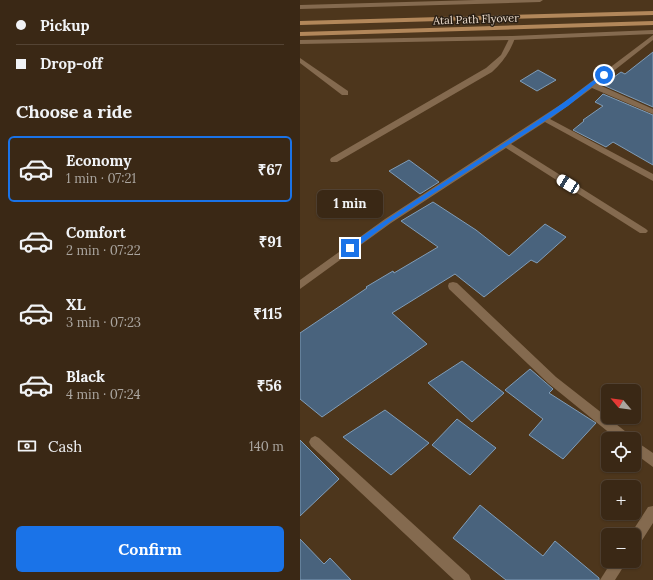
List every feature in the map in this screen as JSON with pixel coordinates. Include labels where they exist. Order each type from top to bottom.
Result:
[{"type":"main road","name":"Atal Path Flyover","points":[[300,23],[653,13]]},
{"type":"main road","name":"Atal Path Flyover","points":[[300,34],[653,24]]},
{"type":"street","points":[[300,7],[540,0]]},
{"type":"street","points":[[300,42],[512,38],[653,32]]},
{"type":"street","points":[[300,285],[388,221],[566,105],[653,37]]},
{"type":"street","points":[[334,160],[489,70],[501,61],[506,54],[512,38]]},
{"type":"street","points":[[300,60],[345,92]]},
{"type":"street","points":[[592,84],[653,112]]},
{"type":"street","points":[[544,119],[653,178]]},
{"type":"street","points":[[505,144],[643,230]]},
{"type":"street","points":[[453,286],[552,380],[617,432]]},
{"type":"street","points":[[315,442],[464,580]]},
{"type":"street","points":[[641,452],[653,461]]},
{"type":"street","points":[[641,530],[653,512]]},
{"type":"street","points":[[607,580],[615,568]]},
{"type":"building","points":[[653,52],[653,107],[603,85],[621,72],[625,74]]},
{"type":"building","points":[[538,70],[556,80],[537,91],[520,81]]},
{"type":"building","points":[[603,94],[653,115],[653,165],[613,142],[606,147],[573,130],[584,121],[583,120],[603,106],[595,102]]},
{"type":"building","points":[[409,160],[439,182],[420,194],[389,171]]},
{"type":"building","points":[[433,202],[476,230],[509,256],[545,224],[566,237],[537,263],[531,260],[484,297],[455,274],[392,313],[427,344],[322,417],[300,399],[300,333],[367,288],[366,287],[393,271],[394,273],[438,247],[401,221]]},
{"type":"building","points":[[462,361],[504,393],[472,422],[428,383]]},
{"type":"building","points":[[530,369],[553,389],[549,393],[596,423],[563,459],[529,435],[543,419],[505,390]]},
{"type":"building","points":[[385,410],[429,443],[391,475],[343,437]]},
{"type":"building","points":[[457,419],[496,448],[470,475],[432,445]]},
{"type":"building","points":[[300,440],[339,479],[300,516]]},
{"type":"building","points":[[480,505],[543,556],[555,541],[599,578],[599,580],[506,580],[453,538]]},
{"type":"building","points":[[300,539],[324,564],[330,558],[351,580],[300,580]]},
{"type":"route","points":[[350,248],[388,221],[566,105],[604,75]]}]
